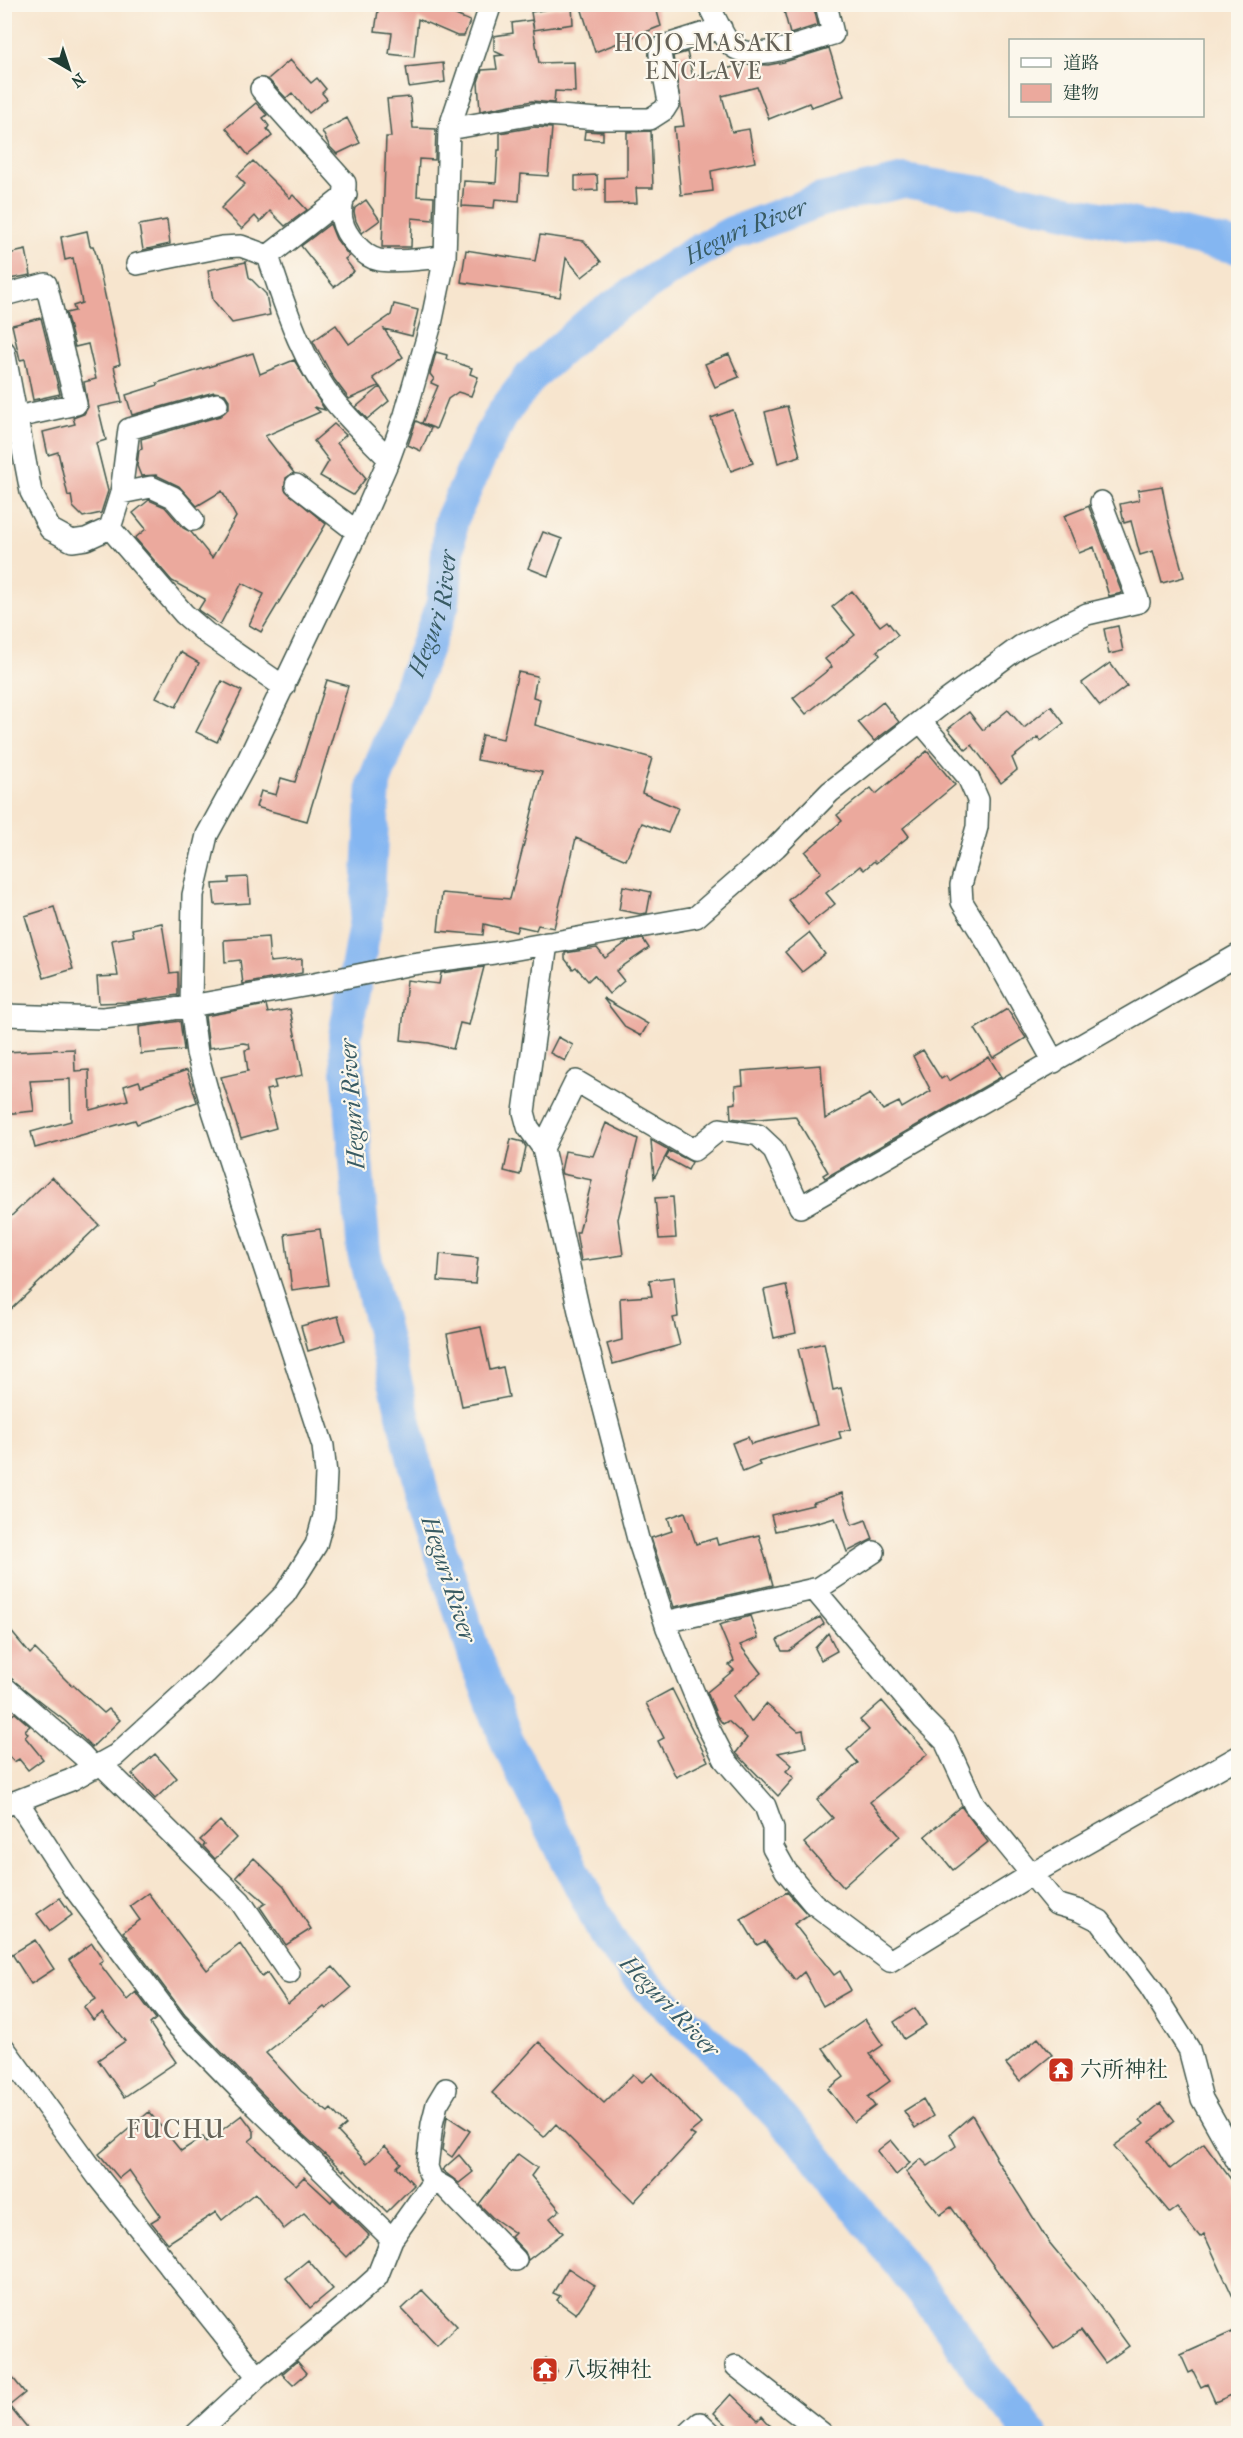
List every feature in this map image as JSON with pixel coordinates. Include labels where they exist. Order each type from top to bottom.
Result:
[{"type":"street","points":[[392,2239],[176,2024],[11,1804],[98,1767],[116,1755],[206,1673],[285,1594],[316,1545],[324,1516],[326,1474],[323,1446],[213,1111],[197,1053],[191,1006],[193,895],[205,844],[220,807],[248,760],[284,687],[389,459],[422,356],[445,257],[449,129],[491,4]]},
{"type":"street","points":[[708,4],[730,45],[746,53],[762,53],[833,34],[826,4]]},
{"type":"street","points":[[449,129],[534,114],[598,119],[650,119],[664,110],[669,102],[660,54],[664,46],[721,28]]},
{"type":"street","points":[[261,89],[345,183],[341,210],[342,222],[364,253],[379,260],[445,257]]},
{"type":"street","points":[[268,256],[345,195]]},
{"type":"street","points":[[137,264],[222,247],[241,246],[268,256]]},
{"type":"street","points":[[268,256],[295,332],[316,374],[334,402],[389,459]]},
{"type":"street","points":[[4,295],[46,284],[76,404],[17,417]]},
{"type":"street","points":[[4,351],[31,492],[50,529],[72,542],[86,539],[110,528],[121,493],[129,429],[217,404]]},
{"type":"street","points":[[296,485],[357,532]]},
{"type":"street","points":[[121,493],[151,487],[173,497],[193,520]]},
{"type":"street","points":[[4,1015],[103,1018],[191,1006],[412,964],[494,953],[696,917],[776,847],[830,792],[1021,646],[1088,614],[1139,602],[1101,502]]},
{"type":"street","points":[[110,528],[184,614],[206,633],[284,687]]},
{"type":"street","points":[[921,722],[968,777],[978,800],[977,826],[961,885],[962,902],[990,947],[1054,1062]]},
{"type":"street","points":[[547,943],[524,1112],[528,1127],[543,1148],[583,1327],[638,1539],[665,1622],[708,1727],[725,1760],[765,1806],[773,1828],[773,1848],[786,1871],[813,1903],[890,1961],[1032,1874],[1239,1757]]},
{"type":"street","points":[[543,1148],[576,1081],[694,1150],[720,1129],[758,1136],[773,1149],[800,1207],[1239,955]]},
{"type":"street","points":[[665,1622],[814,1590],[873,1552]]},
{"type":"street","points":[[814,1590],[923,1719],[945,1741],[974,1804],[1056,1904],[1080,1911],[1100,1921],[1150,1987],[1189,2049],[1202,2099],[1239,2163]]},
{"type":"street","points":[[4,1687],[98,1767],[240,1901],[289,1972]]},
{"type":"street","points":[[4,2048],[98,2177],[258,2376]]},
{"type":"street","points":[[446,2089],[437,2104],[432,2124],[427,2167],[432,2180],[446,2188],[516,2260]]},
{"type":"street","points":[[196,2433],[258,2376],[377,2277],[392,2239],[425,2195],[432,2180]]},
{"type":"street","points":[[736,2366],[823,2433]]},
{"type":"street","points":[[688,2433],[700,2423],[711,2433]]},
{"type":"building","points":[[379,4],[448,4],[446,11],[470,21],[464,36],[457,36],[418,19],[414,57],[389,54],[392,33],[375,31]]},
{"type":"building","points":[[580,4],[655,4],[661,26],[595,52]]},
{"type":"building","points":[[813,4],[818,25],[790,34],[783,7]]},
{"type":"building","points":[[572,5],[573,24],[534,30],[531,12]]},
{"type":"building","points":[[532,20],[539,63],[574,62],[575,92],[555,91],[554,103],[532,101],[480,111],[478,82],[482,70],[497,69],[495,56],[503,55],[494,51],[494,36],[513,33],[512,23]]},
{"type":"building","points":[[829,48],[844,96],[811,107],[809,103],[769,119],[757,87],[722,96],[732,132],[749,129],[755,162],[711,171],[713,191],[681,195],[674,127],[684,126],[673,56],[687,52],[693,77],[746,64],[768,65],[784,62]]},
{"type":"building","points":[[290,60],[311,83],[317,78],[326,89],[322,93],[327,99],[309,113],[292,93],[286,98],[268,79]]},
{"type":"building","points":[[443,63],[445,82],[409,87],[406,67]]},
{"type":"building","points":[[410,97],[413,128],[436,129],[435,160],[419,159],[417,196],[434,197],[433,220],[412,218],[411,247],[382,247],[386,137],[391,137],[387,99]]},
{"type":"building","points":[[256,103],[267,115],[263,118],[272,136],[248,155],[226,128]]},
{"type":"building","points":[[347,118],[360,143],[337,154],[330,147],[322,131]]},
{"type":"building","points":[[535,127],[552,128],[548,176],[521,174],[519,201],[495,199],[494,208],[462,206],[464,181],[496,183],[500,133]]},
{"type":"building","points":[[585,131],[603,132],[603,140],[584,139]]},
{"type":"building","points":[[651,131],[653,188],[636,188],[637,203],[605,204],[605,178],[627,177],[627,132]]},
{"type":"building","points":[[253,161],[290,198],[293,195],[307,210],[285,226],[270,211],[260,222],[255,216],[242,229],[221,208],[245,184],[237,176]]},
{"type":"building","points":[[597,175],[598,190],[575,191],[575,176]]},
{"type":"building","points":[[366,200],[380,220],[362,233],[354,212],[355,208]]},
{"type":"building","points":[[167,220],[170,244],[143,250],[139,225]]},
{"type":"building","points":[[330,224],[336,239],[349,256],[345,259],[354,271],[334,287],[301,246]]},
{"type":"building","points":[[87,231],[90,246],[93,246],[96,254],[120,364],[114,366],[122,402],[98,407],[106,440],[96,443],[108,491],[101,513],[83,517],[73,507],[71,495],[68,496],[58,452],[48,455],[43,432],[75,424],[73,418],[84,414],[88,407],[84,382],[96,379],[88,344],[75,347],[66,313],[75,311],[73,306],[82,303],[73,258],[65,260],[61,237]]},
{"type":"building","points":[[540,235],[584,241],[601,262],[582,277],[566,258],[560,297],[461,282],[466,250],[535,261]]},
{"type":"building","points":[[26,250],[31,275],[4,280],[4,255]]},
{"type":"building","points":[[246,262],[249,277],[266,294],[270,315],[232,323],[213,300],[208,270]]},
{"type":"building","points":[[394,304],[418,310],[412,336],[384,329],[403,357],[373,378],[379,386],[349,399],[334,379],[313,341],[336,325],[349,344],[391,315]]},
{"type":"building","points":[[41,318],[60,394],[33,400],[25,359],[20,360],[12,325]]},
{"type":"building","points":[[436,352],[447,355],[446,359],[472,368],[470,374],[478,377],[471,396],[458,392],[448,399],[436,429],[422,423],[438,386],[431,383],[434,379],[430,374]]},
{"type":"building","points":[[253,353],[260,374],[294,360],[325,410],[314,407],[320,412],[265,436],[294,473],[286,478],[285,490],[326,524],[261,632],[249,625],[264,594],[242,583],[220,625],[198,610],[205,599],[172,581],[135,538],[146,529],[133,513],[149,500],[165,507],[183,528],[191,532],[212,558],[236,517],[222,491],[197,506],[179,486],[156,475],[141,476],[137,466],[139,450],[142,449],[141,439],[220,416],[229,408],[229,400],[225,394],[214,392],[132,415],[126,395]]},
{"type":"building","points":[[729,354],[739,377],[715,387],[705,364]]},
{"type":"building","points":[[380,387],[389,401],[367,419],[356,407]]},
{"type":"building","points":[[787,406],[800,456],[778,463],[765,412]]},
{"type":"building","points":[[733,410],[753,463],[731,471],[711,418]]},
{"type":"building","points":[[416,421],[431,428],[421,451],[408,445]]},
{"type":"building","points":[[334,424],[346,435],[337,443],[366,478],[353,495],[320,476],[329,461],[314,441]]},
{"type":"building","points":[[1162,486],[1169,523],[1184,577],[1162,583],[1153,551],[1140,555],[1131,521],[1124,523],[1120,504],[1139,500],[1138,490]]},
{"type":"building","points":[[1089,506],[1122,593],[1109,596],[1094,547],[1079,553],[1064,516]]},
{"type":"building","points":[[543,532],[562,539],[548,576],[528,568]]},
{"type":"building","points":[[852,591],[880,626],[887,621],[898,635],[877,651],[880,655],[806,714],[793,698],[832,667],[825,659],[855,635],[832,607]]},
{"type":"building","points":[[1118,626],[1123,651],[1109,654],[1104,629]]},
{"type":"building","points":[[180,652],[199,663],[176,707],[156,697]]},
{"type":"building","points":[[1110,663],[1127,686],[1100,706],[1082,683]]},
{"type":"building","points":[[518,672],[537,676],[533,697],[540,699],[535,725],[652,758],[642,793],[678,808],[668,833],[642,823],[626,860],[576,838],[554,928],[538,925],[536,930],[518,926],[516,932],[484,924],[483,935],[438,931],[442,893],[510,899],[542,772],[477,760],[482,735],[503,739]]},
{"type":"building","points":[[327,680],[348,686],[307,821],[256,807],[261,791],[276,795],[281,778],[295,782]]},
{"type":"building","points":[[222,681],[242,691],[217,742],[196,732]]},
{"type":"building","points":[[883,702],[899,722],[874,741],[858,722]]},
{"type":"building","points":[[1051,706],[1064,723],[1041,741],[1038,737],[1012,758],[1017,770],[1001,783],[972,745],[966,750],[948,729],[969,712],[983,730],[1008,710],[1024,728]]},
{"type":"building","points":[[927,751],[955,785],[903,828],[909,836],[876,863],[874,861],[864,870],[860,866],[826,893],[835,904],[808,925],[788,900],[821,872],[805,852],[842,821],[837,815],[871,788],[876,794]]},
{"type":"building","points":[[248,877],[250,903],[215,905],[213,884],[229,883],[229,878]]},
{"type":"building","points":[[623,886],[651,892],[647,913],[619,910]]},
{"type":"building","points":[[54,907],[73,969],[44,978],[25,916]]},
{"type":"building","points":[[162,923],[170,973],[178,972],[178,995],[129,1002],[99,1003],[97,977],[118,976],[112,940],[134,936],[132,929]]},
{"type":"building","points":[[809,933],[825,954],[802,972],[785,952]]},
{"type":"building","points":[[268,937],[270,962],[302,959],[302,973],[243,984],[240,960],[225,962],[224,940]]},
{"type":"building","points":[[643,939],[649,948],[616,971],[624,981],[609,994],[594,975],[588,981],[576,967],[573,969],[565,959],[565,953],[597,948],[605,958],[627,942]]},
{"type":"building","points":[[484,967],[469,1025],[460,1023],[453,1049],[429,1043],[401,1040],[407,980],[439,984],[441,973]]},
{"type":"building","points":[[603,998],[648,1024],[641,1036],[626,1028]]},
{"type":"building","points":[[266,1005],[268,1013],[290,1009],[303,1075],[274,1081],[276,1088],[266,1090],[276,1128],[241,1138],[221,1077],[248,1071],[245,1050],[250,1049],[249,1044],[209,1048],[205,1016]]},
{"type":"building","points":[[1007,1009],[1026,1038],[993,1058],[975,1029]]},
{"type":"building","points":[[180,1021],[184,1050],[141,1054],[139,1027]]},
{"type":"building","points":[[558,1037],[573,1045],[565,1061],[550,1053]]},
{"type":"building","points":[[74,1049],[75,1071],[89,1070],[90,1110],[128,1100],[124,1086],[139,1081],[141,1086],[187,1070],[197,1102],[137,1124],[135,1120],[35,1148],[31,1132],[71,1121],[70,1079],[30,1081],[34,1111],[4,1114],[4,1052]]},
{"type":"building","points":[[923,1050],[941,1079],[946,1076],[949,1081],[989,1057],[1001,1077],[825,1178],[823,1175],[828,1172],[795,1116],[746,1120],[731,1118],[730,1104],[736,1103],[735,1086],[743,1085],[742,1071],[821,1065],[825,1119],[870,1094],[883,1110],[899,1102],[902,1108],[931,1091],[913,1056]]},
{"type":"building","points":[[606,1123],[638,1139],[618,1219],[623,1255],[581,1261],[576,1232],[579,1232],[592,1180],[562,1174],[561,1171],[565,1151],[593,1156]]},
{"type":"building","points":[[511,1139],[523,1142],[526,1147],[520,1175],[504,1171]]},
{"type":"building","points":[[651,1140],[669,1150],[654,1178]]},
{"type":"building","points":[[670,1151],[692,1162],[688,1170],[666,1158]]},
{"type":"building","points":[[52,1177],[99,1225],[4,1316],[4,1223]]},
{"type":"building","points":[[673,1197],[676,1238],[659,1239],[655,1198]]},
{"type":"building","points":[[320,1229],[328,1285],[292,1290],[285,1234]]},
{"type":"building","points":[[440,1254],[478,1258],[475,1284],[438,1281]]},
{"type":"building","points":[[674,1277],[678,1317],[673,1318],[680,1345],[613,1364],[607,1344],[622,1340],[620,1298],[652,1296],[649,1280]]},
{"type":"building","points":[[786,1285],[796,1333],[774,1338],[764,1290]]},
{"type":"building","points":[[338,1316],[345,1340],[308,1351],[301,1326]]},
{"type":"building","points":[[481,1327],[490,1370],[503,1367],[509,1397],[462,1406],[447,1334]]},
{"type":"building","points":[[824,1343],[833,1390],[841,1388],[851,1429],[839,1432],[841,1438],[758,1462],[760,1465],[743,1472],[732,1443],[748,1437],[751,1444],[817,1425],[798,1349]]},
{"type":"building","points":[[842,1493],[852,1525],[866,1520],[873,1539],[847,1552],[835,1518],[775,1531],[771,1515],[813,1505],[812,1503]]},
{"type":"building","points":[[685,1512],[696,1544],[716,1538],[718,1545],[759,1535],[773,1585],[674,1607],[651,1538],[672,1531],[668,1518]]},
{"type":"building","points":[[750,1616],[758,1638],[740,1645],[761,1673],[733,1696],[751,1722],[766,1704],[798,1731],[803,1730],[806,1747],[778,1753],[792,1765],[786,1771],[794,1778],[778,1796],[736,1753],[747,1738],[728,1721],[723,1724],[707,1692],[734,1670],[729,1665],[734,1661],[719,1625]]},
{"type":"building","points":[[820,1617],[824,1624],[789,1651],[782,1651],[777,1640]]},
{"type":"building","points":[[4,1623],[30,1654],[35,1649],[72,1686],[104,1713],[109,1709],[120,1720],[92,1747],[65,1721],[4,1673]]},
{"type":"building","points":[[828,1633],[837,1651],[821,1660],[815,1648]]},
{"type":"building","points":[[672,1689],[708,1761],[676,1777],[658,1741],[664,1738],[646,1703]]},
{"type":"building","points":[[882,1701],[928,1754],[870,1802],[900,1836],[843,1887],[804,1843],[833,1818],[817,1800],[858,1763],[847,1750],[869,1730],[860,1720]]},
{"type":"building","points":[[15,1713],[30,1726],[25,1730],[28,1734],[25,1737],[43,1759],[28,1770],[19,1759],[14,1762],[4,1751],[4,1721]]},
{"type":"building","points":[[155,1754],[177,1778],[155,1799],[132,1774]]},
{"type":"building","points":[[961,1806],[988,1842],[953,1870],[925,1836]]},
{"type":"building","points":[[220,1821],[236,1838],[215,1859],[200,1840]]},
{"type":"building","points":[[254,1858],[284,1887],[311,1929],[286,1945],[260,1907],[266,1903],[236,1877]]},
{"type":"building","points":[[787,1892],[808,1915],[794,1924],[834,1975],[840,1971],[851,1990],[823,2006],[804,1972],[795,1980],[765,1941],[757,1945],[741,1919]]},
{"type":"building","points":[[148,1893],[207,1970],[240,1944],[262,1977],[267,1973],[288,2004],[333,1967],[351,1988],[266,2053],[301,2091],[328,2112],[331,2109],[346,2125],[338,2132],[367,2163],[385,2146],[401,2163],[397,2167],[414,2185],[387,2212],[344,2169],[343,2171],[300,2132],[185,2015],[123,1932],[140,1920],[130,1906]]},
{"type":"building","points":[[60,1898],[72,1915],[50,1931],[37,1914]]},
{"type":"building","points":[[35,1940],[54,1969],[31,1984],[12,1954]]},
{"type":"building","points":[[92,1943],[103,1960],[99,1963],[127,2000],[136,1992],[156,2019],[150,2024],[176,2062],[124,2097],[98,2060],[125,2041],[102,2013],[93,2020],[84,2007],[96,1999],[69,1960]]},
{"type":"building","points":[[915,2008],[926,2025],[904,2039],[894,2022]]},
{"type":"building","points":[[865,2019],[883,2045],[870,2054],[890,2081],[868,2097],[875,2106],[854,2122],[828,2089],[844,2077],[823,2048]]},
{"type":"building","points":[[1038,2038],[1052,2055],[1020,2081],[1006,2064]]},
{"type":"building","points":[[539,2042],[604,2103],[633,2074],[642,2082],[653,2073],[701,2124],[690,2133],[695,2136],[634,2202],[556,2124],[544,2137],[492,2093]]},
{"type":"building","name":"六所神社","points":[[1063,2059],[1072,2071],[1060,2081],[1051,2069]]},
{"type":"building","points":[[923,2099],[933,2116],[915,2128],[904,2111]]},
{"type":"building","points":[[1161,2103],[1175,2121],[1149,2141],[1170,2169],[1204,2143],[1239,2190],[1239,2310],[1204,2234],[1200,2237],[1177,2208],[1170,2213],[1114,2146],[1144,2124],[1140,2120]]},
{"type":"building","points":[[149,2112],[181,2151],[203,2137],[206,2142],[242,2115],[254,2131],[254,2137],[249,2141],[296,2185],[304,2177],[331,2202],[333,2199],[369,2235],[347,2257],[304,2213],[284,2229],[255,2193],[222,2220],[216,2212],[168,2243],[151,2222],[161,2216],[129,2170],[119,2178],[99,2154]]},
{"type":"building","points":[[972,2115],[995,2157],[1048,2241],[1086,2287],[1129,2346],[1105,2363],[1081,2330],[1054,2349],[951,2207],[940,2215],[906,2172],[921,2159],[928,2166],[956,2146],[950,2134]]},
{"type":"building","points":[[447,2116],[470,2131],[452,2157],[442,2150]]},
{"type":"building","points":[[891,2140],[910,2163],[896,2175],[877,2151]]},
{"type":"building","points":[[518,2154],[537,2168],[531,2176],[560,2210],[550,2218],[563,2233],[528,2260],[525,2252],[511,2237],[515,2233],[492,2217],[479,2204]]},
{"type":"building","points":[[459,2155],[473,2172],[459,2183],[442,2170]]},
{"type":"building","points":[[308,2260],[333,2289],[310,2308],[286,2278]]},
{"type":"building","points":[[568,2268],[595,2286],[576,2314],[557,2300],[560,2296],[553,2293]]},
{"type":"building","points":[[422,2290],[457,2326],[437,2346],[402,2309]]},
{"type":"building","points":[[1239,2329],[1239,2392],[1215,2402],[1207,2384],[1201,2387],[1193,2371],[1189,2373],[1181,2355]]},
{"type":"building","name":"八坂神社","points":[[546,2358],[557,2371],[544,2383],[533,2370]]},
{"type":"building","points":[[297,2361],[307,2373],[293,2385],[282,2374]]},
{"type":"building","points":[[4,2367],[25,2393],[9,2406],[31,2433],[4,2433]]},
{"type":"building","points":[[731,2394],[758,2420],[762,2416],[777,2433],[736,2433],[714,2413]]},
{"type":"waterway","name":"Heguri River","points":[[1032,2434],[977,2368],[954,2332],[805,2143],[718,2052],[653,1992],[609,1941],[507,1741],[476,1659],[424,1501],[364,1253],[345,1036],[367,913],[374,783],[443,603],[451,521],[480,456],[503,413],[532,375],[591,322],[688,257],[732,233],[821,200],[904,181],[982,193],[1238,247]]},
{"type":"place","name":"六所神社","points":[[1061,2070]]},
{"type":"place","name":"八坂神社","points":[[545,2370]]},
{"type":"district","name":"HOJO-MASAKI ENCLAVE","points":[[704,57]]},
{"type":"district","name":"FUCHU","points":[[176,2129]]}]
